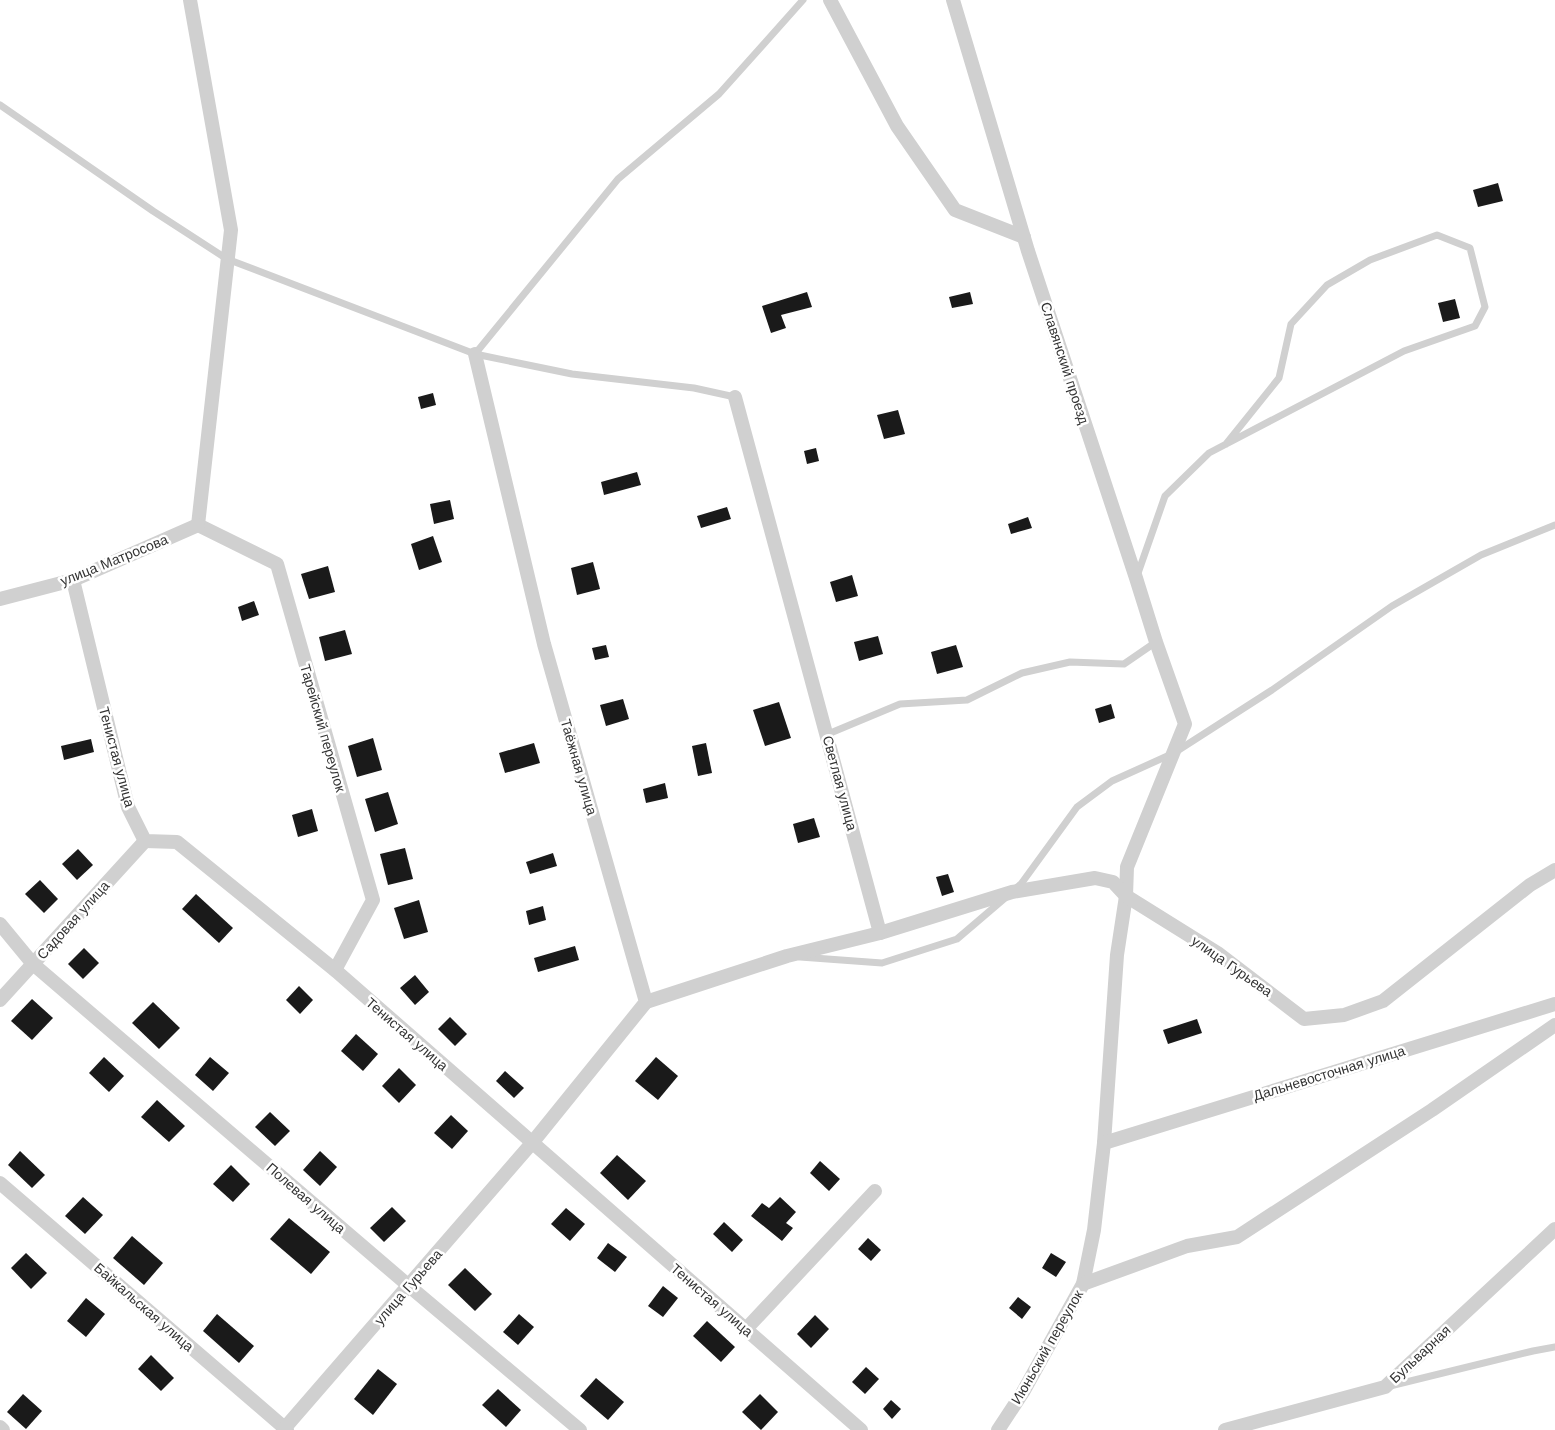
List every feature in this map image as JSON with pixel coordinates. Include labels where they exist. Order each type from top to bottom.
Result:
[{"type":"street","points":[[190,0],[231,230],[198,525]]},
{"type":"street","points":[[830,0],[897,126],[954,210],[1024,237]]},
{"type":"street","name":"Славянский проезд","points":[[953,0],[1024,237],[1156,642],[1185,724]]},
{"type":"street","name":"Таёжная улица","points":[[475,354],[544,644],[646,1002]]},
{"type":"street","name":"Светлая улица","points":[[735,397],[828,734],[880,933]]},
{"type":"street","name":"улица Матросова","points":[[0,599],[73,580],[198,525]]},
{"type":"street","name":"Тарейский переулок","points":[[198,525],[277,564],[372,900],[335,970]]},
{"type":"street","name":"Тенистая улица","points":[[73,580],[128,807],[146,841],[177,842],[335,970],[861,1430]]},
{"type":"street","name":"Июньский переулок","points":[[998,1430],[1023,1392],[1083,1284],[1094,1230],[1104,1143],[1117,955],[1126,896],[1127,867],[1185,724]]},
{"type":"street","name":"Садовая улица","points":[[0,1000],[146,841]]},
{"type":"street","name":"улица Гурьева","points":[[880,933],[1012,892],[1095,878],[1113,882],[1126,896],[1219,954],[1304,1019],[1344,1015],[1383,1001],[1530,885],[1555,870]]},
{"type":"street","name":"Полевая улица","points":[[0,924],[33,964],[580,1430]]},
{"type":"street","points":[[532,1142],[646,1002],[787,956],[880,933]]},
{"type":"street","name":"Дальневосточная улица","points":[[1104,1143],[1555,1004]]},
{"type":"street","points":[[1083,1284],[1187,1246],[1237,1237],[1432,1110],[1555,1025]]},
{"type":"street","name":"улица Гурьева","points":[[285,1429],[532,1142]]},
{"type":"street","name":"Байкальская улица","points":[[0,1184],[285,1429]]},
{"type":"street","points":[[746,1329],[875,1191]]},
{"type":"street","name":"Бульварная","points":[[1226,1430],[1384,1387],[1555,1230]]},
{"type":"street","points":[[0,1427],[3,1430]]},
{"type":"lane","points":[[475,354],[618,179],[719,94],[803,0]]},
{"type":"lane","points":[[0,105],[153,211],[227,259],[475,354],[572,374],[694,388],[735,397]]},
{"type":"lane","points":[[1136,578],[1165,496],[1210,454],[1404,351],[1475,326],[1485,307],[1470,248],[1437,235],[1370,260],[1327,285],[1291,324],[1279,378],[1226,444]]},
{"type":"lane","points":[[787,956],[882,963],[957,939],[1021,884],[1077,807],[1112,781],[1174,753],[1272,690],[1392,606],[1480,554],[1555,525]]},
{"type":"lane","points":[[828,734],[900,704],[967,700],[1022,673],[1070,662],[1124,664],[1156,642]]},
{"type":"lane","points":[[1384,1387],[1555,1347]]},
{"type":"building","points":[[1498,183],[1503,201],[1478,207],[1473,190]]},
{"type":"building","points":[[807,292],[812,307],[781,315],[786,328],[771,333],[762,306]]},
{"type":"building","points":[[970,292],[973,304],[952,308],[949,297]]},
{"type":"building","points":[[1455,299],[1460,318],[1443,322],[1438,303]]},
{"type":"building","points":[[433,393],[436,405],[421,409],[418,397]]},
{"type":"building","points":[[898,410],[905,434],[884,439],[877,415]]},
{"type":"building","points":[[816,448],[819,461],[807,464],[804,451]]},
{"type":"building","points":[[637,472],[641,485],[604,495],[601,482]]},
{"type":"building","points":[[450,500],[454,519],[434,524],[430,504]]},
{"type":"building","points":[[727,507],[731,519],[701,528],[697,516]]},
{"type":"building","points":[[1028,517],[1032,528],[1011,534],[1008,524]]},
{"type":"building","points":[[433,536],[442,562],[419,570],[411,544]]},
{"type":"building","points":[[593,562],[600,589],[577,595],[571,568]]},
{"type":"building","points":[[328,566],[335,592],[309,599],[301,574]]},
{"type":"building","points":[[852,575],[858,596],[836,602],[830,582]]},
{"type":"building","points":[[254,601],[259,615],[242,621],[238,607]]},
{"type":"building","points":[[345,630],[352,654],[325,661],[319,637]]},
{"type":"building","points":[[878,636],[883,654],[859,661],[854,642]]},
{"type":"building","points":[[606,645],[609,657],[595,660],[592,648]]},
{"type":"building","points":[[956,645],[963,667],[937,674],[931,652]]},
{"type":"building","points":[[623,699],[629,719],[606,726],[600,705]]},
{"type":"building","points":[[779,702],[791,738],[765,746],[753,710]]},
{"type":"building","points":[[1111,704],[1115,718],[1099,723],[1095,709]]},
{"type":"building","points":[[373,738],[382,770],[357,777],[348,746]]},
{"type":"building","points":[[91,739],[94,752],[64,760],[61,746]]},
{"type":"building","points":[[534,743],[540,763],[505,773],[499,753]]},
{"type":"building","points":[[706,743],[712,773],[698,776],[692,746]]},
{"type":"building","points":[[665,783],[668,798],[646,803],[643,789]]},
{"type":"building","points":[[388,792],[398,824],[375,832],[365,799]]},
{"type":"building","points":[[312,809],[318,831],[298,837],[292,815]]},
{"type":"building","points":[[814,818],[820,837],[798,843],[793,824]]},
{"type":"building","points":[[405,848],[413,879],[388,885],[380,854]]},
{"type":"building","points":[[78,849],[93,865],[77,880],[62,864]]},
{"type":"building","points":[[553,853],[557,866],[530,874],[526,862]]},
{"type":"building","points":[[948,874],[954,892],[942,896],[936,877]]},
{"type":"building","points":[[40,880],[58,899],[44,913],[25,894]]},
{"type":"building","points":[[196,894],[233,928],[219,943],[182,909]]},
{"type":"building","points":[[419,900],[428,932],[404,939],[394,908]]},
{"type":"building","points":[[543,906],[546,920],[529,925],[526,911]]},
{"type":"building","points":[[575,946],[579,960],[538,972],[534,958]]},
{"type":"building","points":[[84,948],[99,963],[83,979],[68,964]]},
{"type":"building","points":[[415,975],[429,992],[415,1005],[400,988]]},
{"type":"building","points":[[299,986],[313,1000],[300,1014],[286,1000]]},
{"type":"building","points":[[32,999],[53,1018],[32,1040],[11,1021]]},
{"type":"building","points":[[153,1002],[180,1028],[159,1049],[132,1023]]},
{"type":"building","points":[[450,1017],[467,1034],[455,1046],[438,1029]]},
{"type":"building","points":[[1197,1019],[1202,1033],[1168,1044],[1163,1030]]},
{"type":"building","points":[[356,1034],[378,1054],[363,1071],[341,1051]]},
{"type":"building","points":[[104,1057],[124,1076],[109,1092],[89,1073]]},
{"type":"building","points":[[210,1057],[229,1073],[213,1091],[195,1075]]},
{"type":"building","points":[[656,1057],[678,1076],[658,1100],[635,1081]]},
{"type":"building","points":[[399,1068],[416,1085],[399,1103],[382,1086]]},
{"type":"building","points":[[505,1071],[524,1088],[514,1098],[496,1081]]},
{"type":"building","points":[[157,1100],[185,1126],[169,1142],[141,1117]]},
{"type":"building","points":[[270,1112],[290,1131],[275,1146],[255,1127]]},
{"type":"building","points":[[451,1115],[468,1131],[452,1149],[434,1133]]},
{"type":"building","points":[[20,1151],[45,1175],[32,1188],[8,1165]]},
{"type":"building","points":[[320,1151],[337,1167],[320,1186],[303,1170]]},
{"type":"building","points":[[617,1155],[646,1181],[628,1200],[600,1173]]},
{"type":"building","points":[[820,1161],[840,1179],[829,1191],[810,1173]]},
{"type":"building","points":[[231,1165],[250,1184],[233,1202],[213,1184]]},
{"type":"building","points":[[83,1197],[103,1215],[85,1234],[65,1216]]},
{"type":"building","points":[[780,1197],[796,1212],[786,1223],[793,1228],[782,1241],[751,1216],[762,1203],[769,1208]]},
{"type":"building","points":[[392,1207],[406,1221],[384,1242],[370,1228]]},
{"type":"building","points":[[566,1208],[585,1224],[570,1241],[551,1224]]},
{"type":"building","points":[[289,1218],[330,1252],[311,1274],[270,1239]]},
{"type":"building","points":[[724,1222],[743,1240],[732,1252],[713,1234]]},
{"type":"building","points":[[132,1236],[163,1263],[144,1285],[113,1258]]},
{"type":"building","points":[[868,1238],[881,1250],[871,1261],[858,1249]]},
{"type":"building","points":[[608,1243],[627,1257],[615,1272],[597,1258]]},
{"type":"building","points":[[26,1253],[47,1273],[31,1289],[11,1268]]},
{"type":"building","points":[[1051,1253],[1066,1262],[1056,1277],[1042,1268]]},
{"type":"building","points":[[465,1268],[492,1294],[475,1311],[448,1285]]},
{"type":"building","points":[[663,1286],[678,1298],[663,1317],[648,1306]]},
{"type":"building","points":[[1018,1297],[1031,1307],[1022,1319],[1009,1308]]},
{"type":"building","points":[[86,1298],[105,1314],[86,1337],[67,1321]]},
{"type":"building","points":[[217,1314],[254,1346],[239,1363],[203,1331]]},
{"type":"building","points":[[519,1314],[534,1327],[518,1345],[503,1332]]},
{"type":"building","points":[[815,1315],[829,1329],[811,1348],[797,1334]]},
{"type":"building","points":[[707,1321],[735,1347],[721,1362],[693,1336]]},
{"type":"building","points":[[151,1355],[174,1378],[161,1391],[138,1369]]},
{"type":"building","points":[[866,1367],[879,1379],[865,1394],[852,1382]]},
{"type":"building","points":[[378,1369],[397,1384],[373,1415],[354,1399]]},
{"type":"building","points":[[596,1378],[624,1402],[608,1420],[580,1396]]},
{"type":"building","points":[[498,1389],[521,1410],[506,1427],[482,1405]]},
{"type":"building","points":[[23,1394],[42,1411],[26,1429],[7,1412]]},
{"type":"building","points":[[760,1394],[778,1412],[761,1430],[742,1412]]},
{"type":"building","points":[[891,1400],[901,1409],[892,1419],[883,1409]]}]
